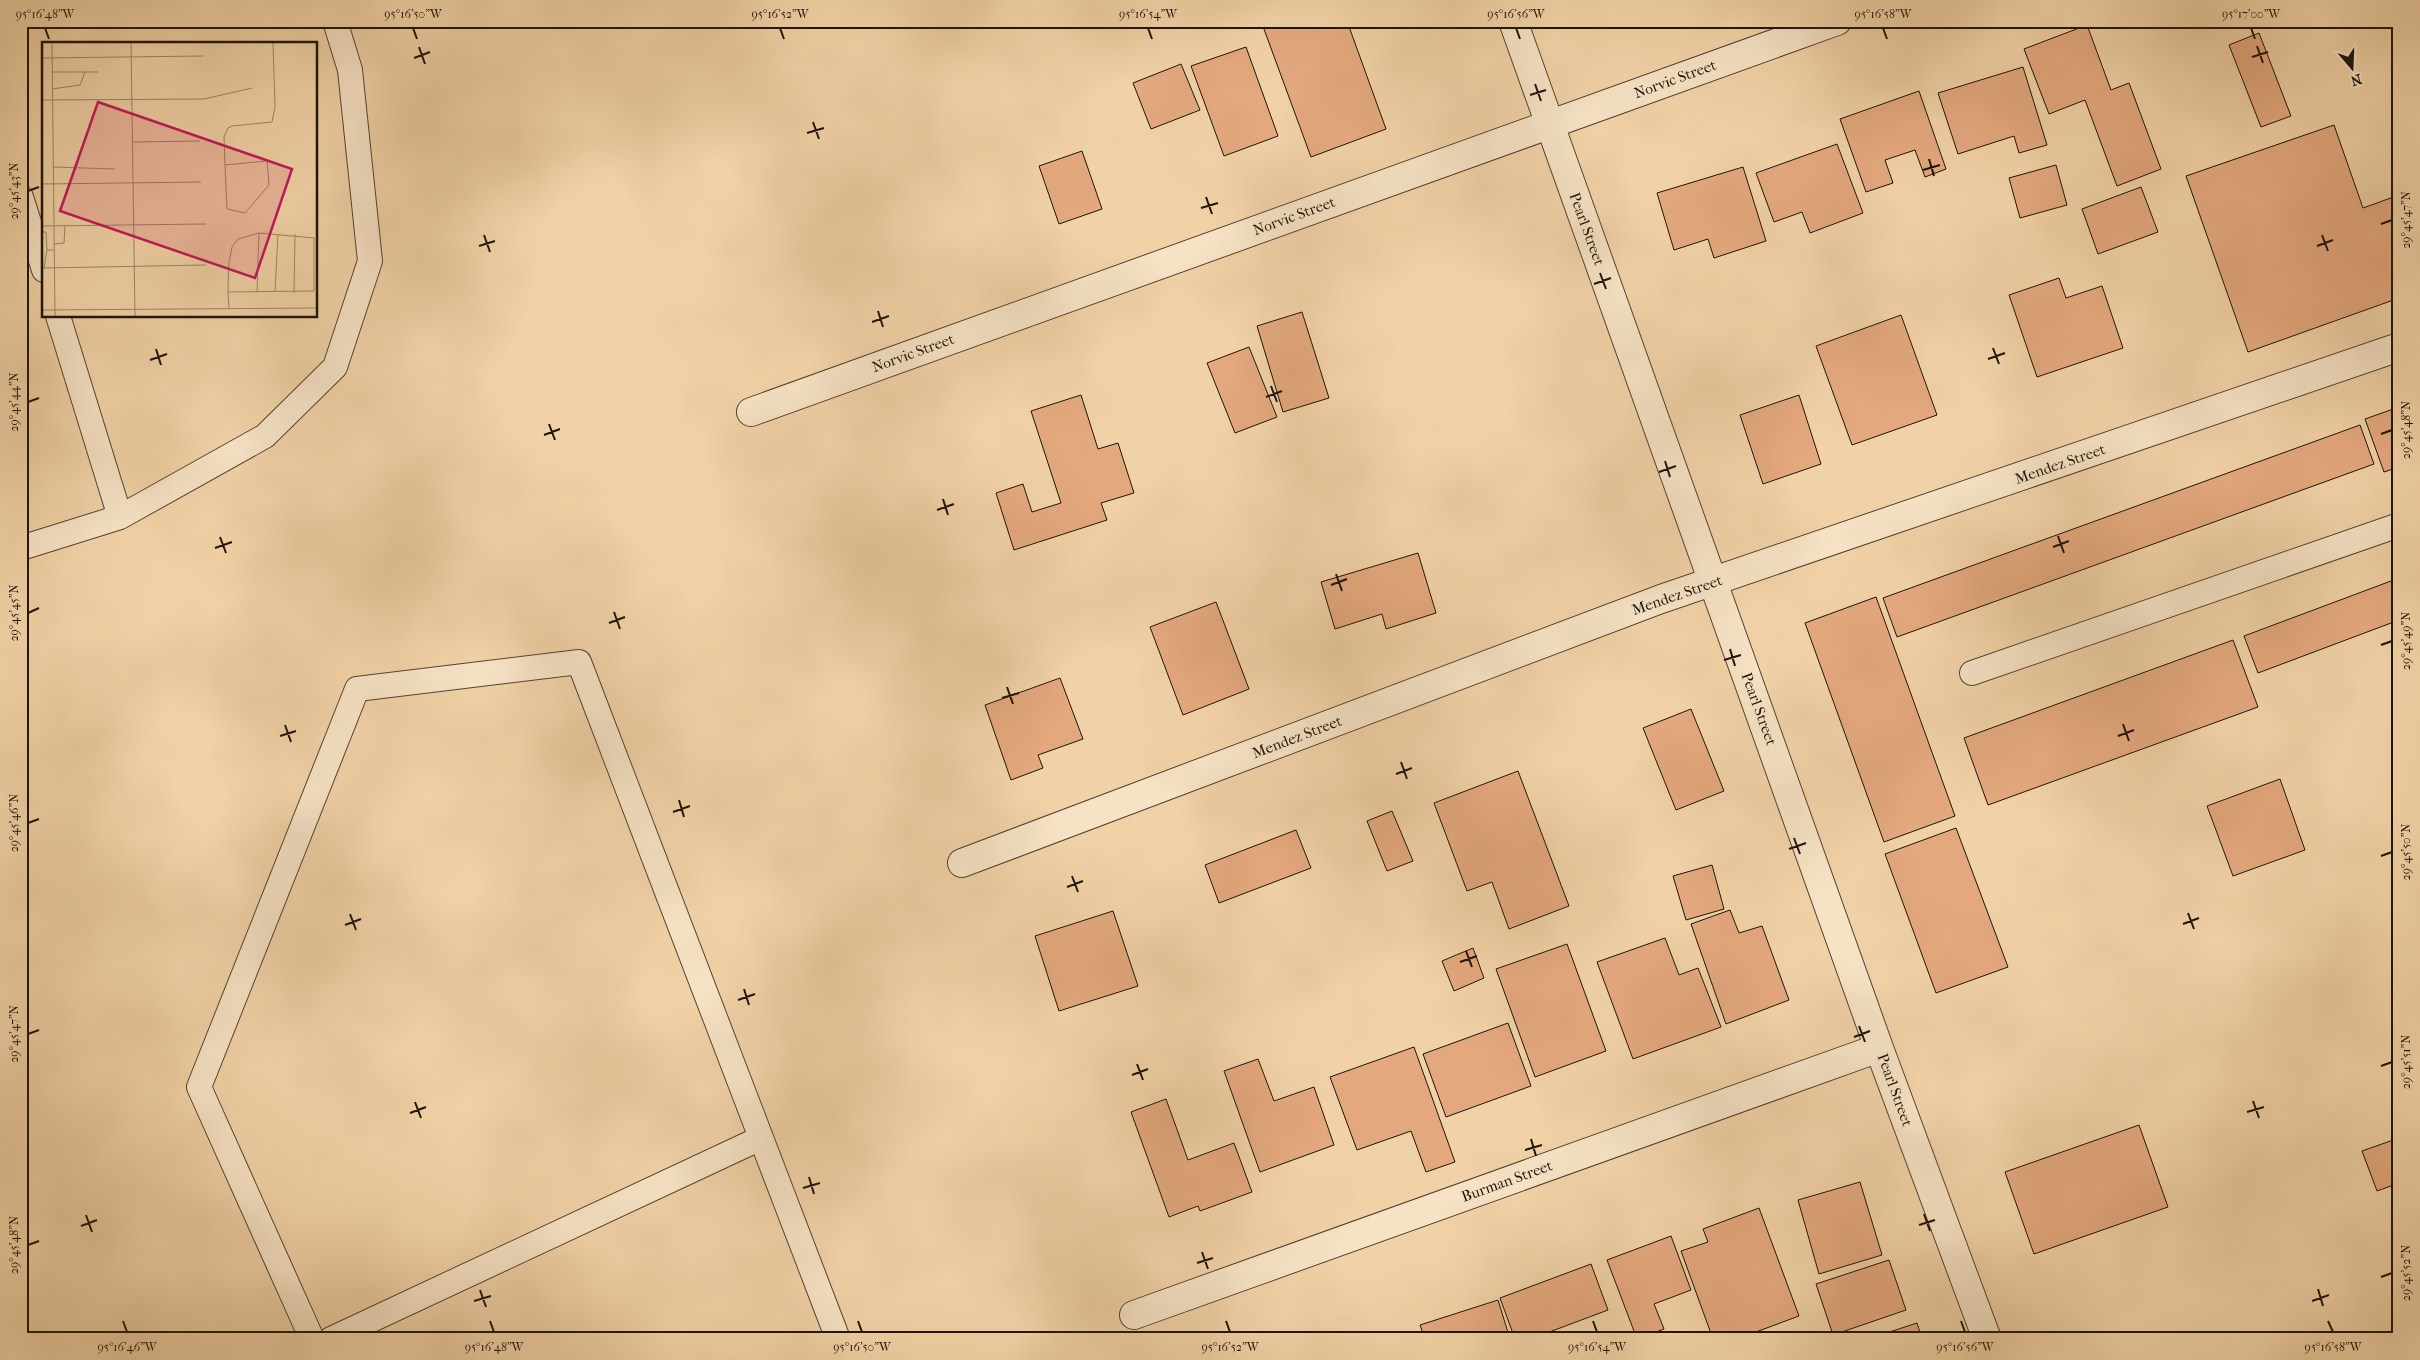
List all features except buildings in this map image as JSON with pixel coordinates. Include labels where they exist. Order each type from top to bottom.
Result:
[{"type":"street","name":"Pearl Street","points":[[1513,21],[1879,1048],[1987,1339]]},
{"type":"street","name":"Norvic Street","points":[[751,412],[1837,21]]},
{"type":"street","name":"Mendez Street","points":[[962,863],[1652,603],[2399,347]]},
{"type":"street","name":"Burman Street","points":[[1134,1315],[1879,1048]]},
{"type":"lane","points":[[21,548],[120,517],[265,436],[335,367],[370,261],[350,70],[335,21]]},
{"type":"lane","points":[[21,197],[42,264]]},
{"type":"lane","points":[[59,318],[120,517]]},
{"type":"lane","points":[[1972,673],[2399,525]]},
{"type":"lane","points":[[312,1339],[199,1088],[357,689],[579,662],[838,1339]]},
{"type":"lane","points":[[331,1339],[761,1138]]}]
